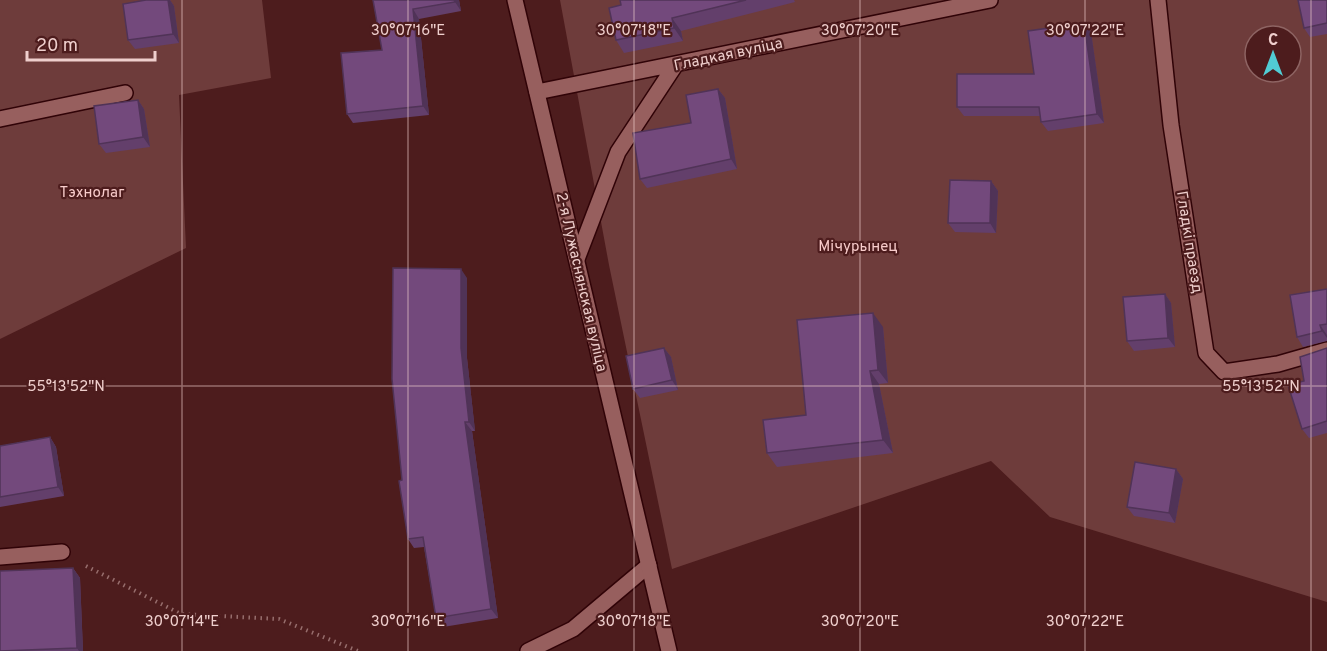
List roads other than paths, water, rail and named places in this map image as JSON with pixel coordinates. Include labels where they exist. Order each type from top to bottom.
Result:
[{"type":"street","name":"2-я Лужаснянская вуліца","points":[[514,0],[669,651]]},
{"type":"street","name":"Гладкая вуліца","points":[[537,92],[990,0]]},
{"type":"street","name":"Гладкі праезд","points":[[1158,0],[1171,125],[1206,353],[1224,372],[1278,364],[1327,350]]},
{"type":"street","points":[[577,259],[618,152],[676,64]]},
{"type":"street","points":[[0,119],[125,93]]},
{"type":"street","points":[[0,557],[62,552]]},
{"type":"street","points":[[528,651],[573,629],[649,565]]},
{"type":"park label","name":"Тэхнолаг","points":[[92,192]]},
{"type":"park label","name":"Мічурынец","points":[[858,246]]}]
